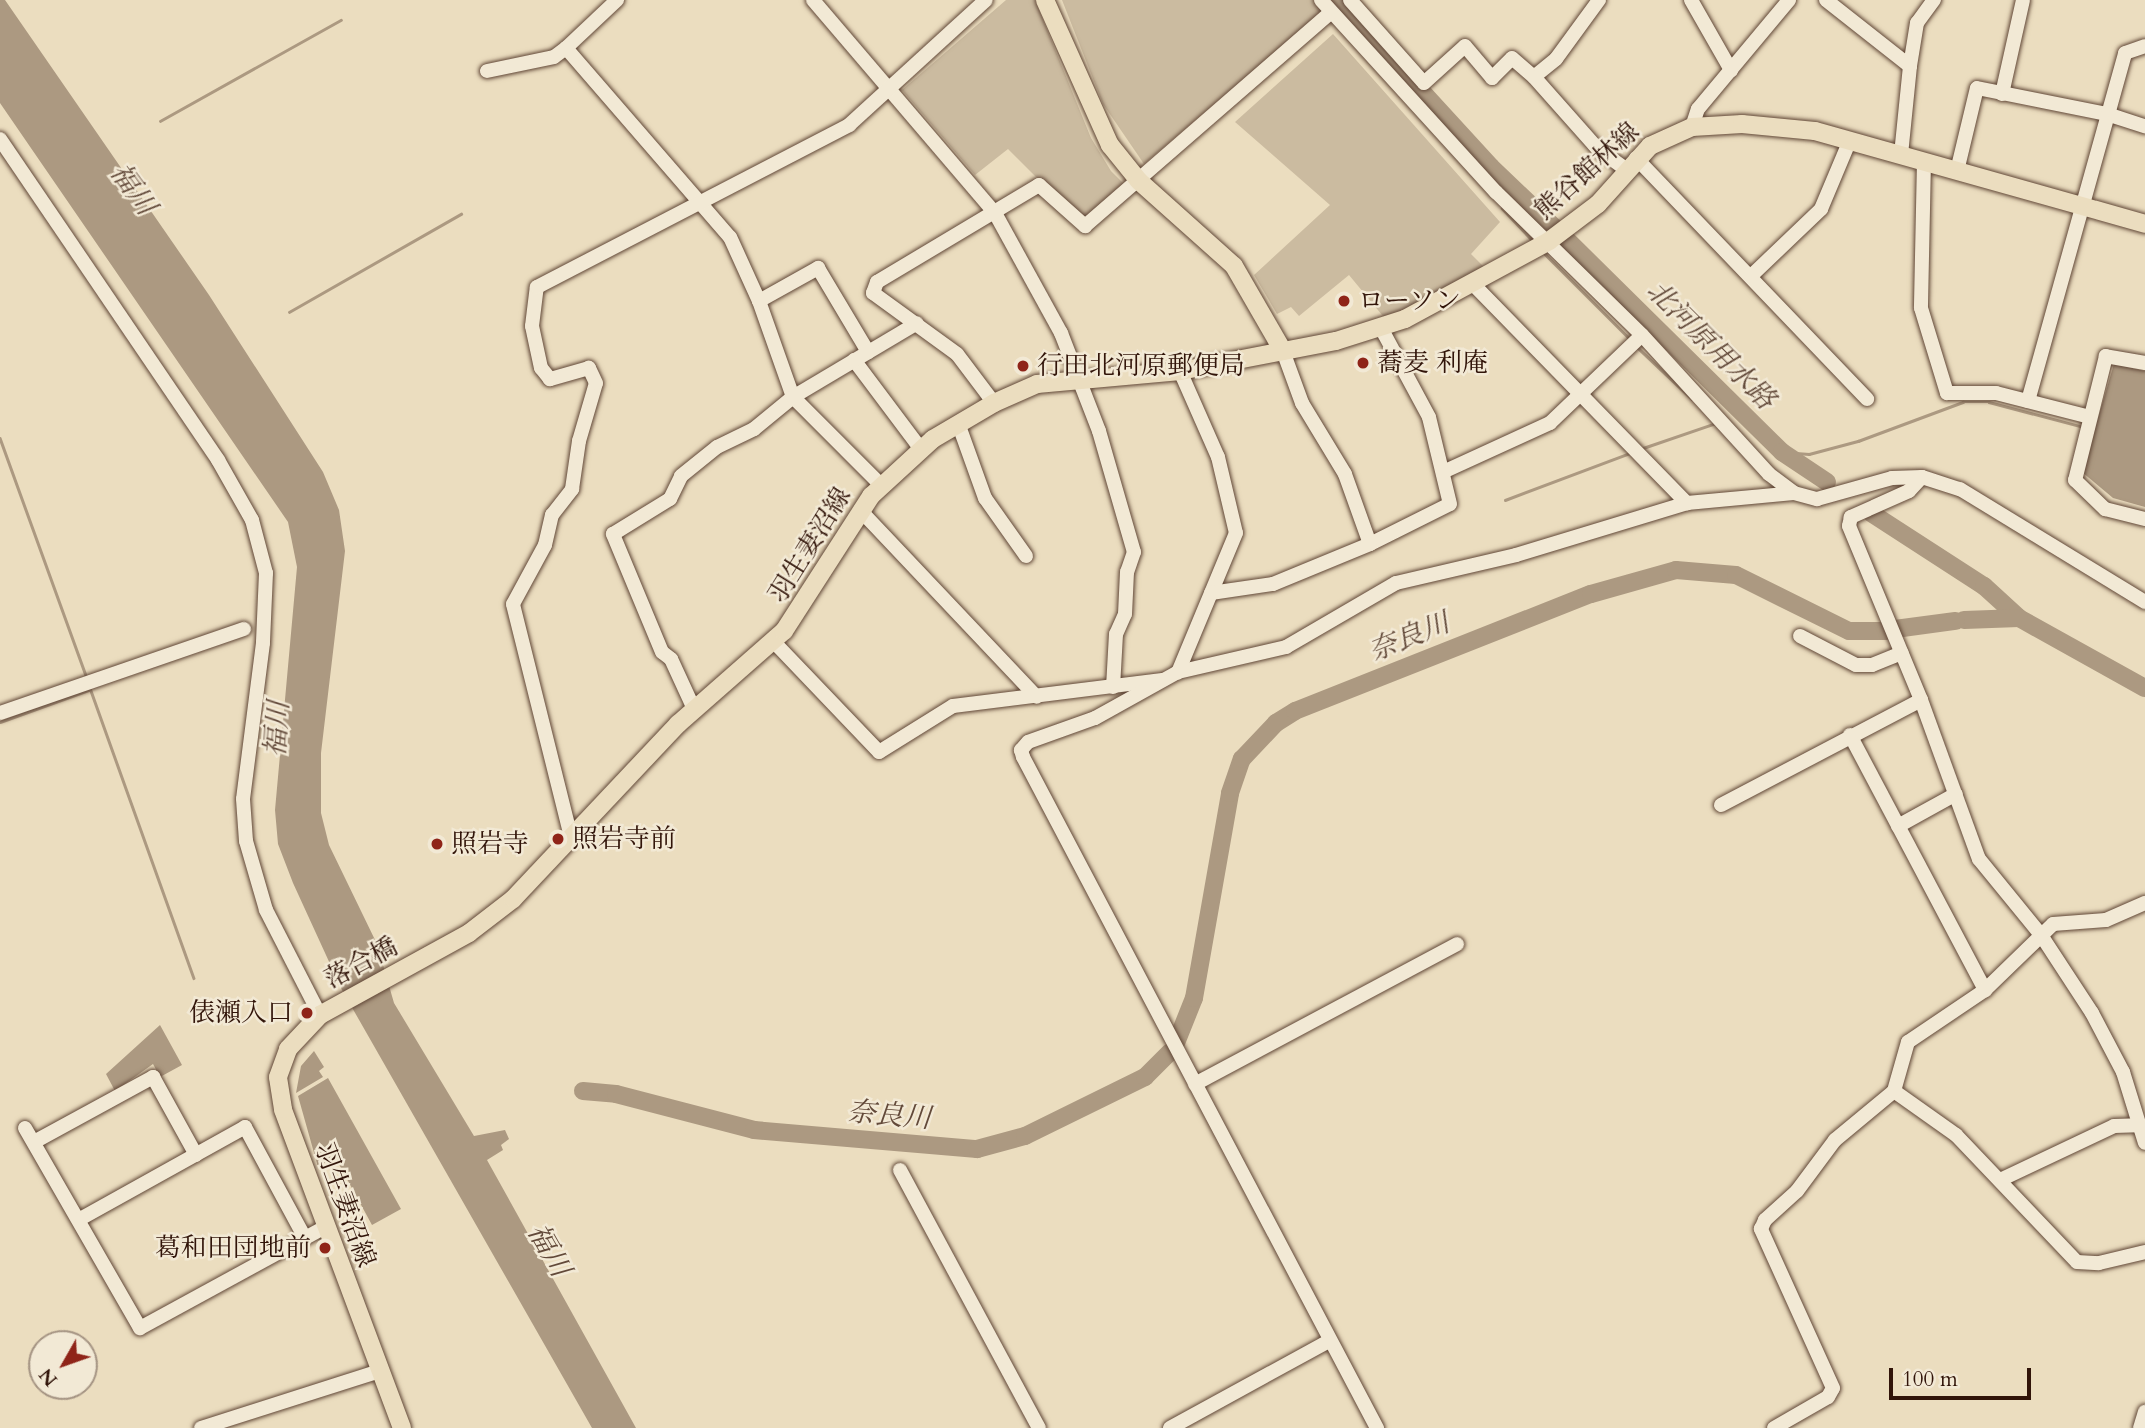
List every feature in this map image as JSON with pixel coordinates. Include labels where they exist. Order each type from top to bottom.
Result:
[{"type":"main road","points":[[1045,0],[1098,124],[1139,181],[1234,266],[1283,351]]},
{"type":"main road","name":"熊谷館林線","points":[[1283,351],[1381,328],[1556,237],[1598,204],[1631,164],[1664,137],[1692,127],[1766,125],[1850,141],[2145,224]]},
{"type":"main road","name":"羽生妻沼線","points":[[421,960],[497,913],[694,709],[774,642],[802,610],[860,510],[881,485],[920,448],[994,403],[1037,384],[1180,371],[1283,351]]},
{"type":"main road","name":"落合橋","points":[[323,1013],[421,960]]},
{"type":"main road","name":"羽生妻沼線","points":[[323,1013],[293,1040],[278,1077],[283,1109],[402,1428]]},
{"type":"street","points":[[486,71],[554,57],[617,0]]},
{"type":"street","points":[[813,0],[995,213],[1061,332],[1082,381],[1134,552],[1127,572],[1125,614],[1116,634],[1112,687]]},
{"type":"street","points":[[571,837],[513,604],[545,545],[552,515],[572,489],[579,441],[596,383],[589,368],[550,379],[541,368],[531,308],[541,282],[849,125],[892,91],[986,0]]},
{"type":"street","points":[[1321,0],[1496,192],[1556,237],[1769,474],[1794,493]]},
{"type":"street","points":[[1350,0],[1424,83],[1465,46],[1492,78],[1512,58],[1534,77],[1598,149],[1631,164],[1751,276],[1867,399]]},
{"type":"street","points":[[1534,77],[1556,59],[1599,0]]},
{"type":"street","points":[[1691,0],[1731,70]]},
{"type":"street","points":[[1692,127],[1698,109],[1788,0]]},
{"type":"street","points":[[1826,0],[1910,66]]},
{"type":"street","points":[[1901,155],[1917,23],[1934,0]]},
{"type":"street","points":[[2003,94],[2023,0]]},
{"type":"street","points":[[994,403],[957,354],[873,293],[877,282],[1039,186],[1085,226],[1331,12]]},
{"type":"street","points":[[2028,401],[2125,53],[2145,46]]},
{"type":"street","points":[[566,48],[730,237],[760,301],[793,397],[881,485]]},
{"type":"street","points":[[1957,171],[1977,88],[2108,114],[2145,126]]},
{"type":"street","points":[[0,139],[218,460],[252,520],[266,573],[259,683],[243,799],[246,841],[266,910],[323,1013]]},
{"type":"street","points":[[1751,276],[1822,209],[1850,141]]},
{"type":"street","points":[[1924,161],[1921,308],[1947,393],[1996,393],[2090,417]]},
{"type":"street","points":[[760,301],[818,268],[868,352]]},
{"type":"street","points":[[1472,283],[1687,503]]},
{"type":"street","points":[[694,709],[671,659],[662,652],[613,534],[670,499],[681,475],[718,447],[754,429],[793,397],[917,323]]},
{"type":"street","points":[[1211,593],[1273,583],[1370,544],[1450,504],[1429,417],[1381,328]]},
{"type":"street","points":[[1443,472],[1550,423],[1642,335]]},
{"type":"street","points":[[1283,351],[1302,403],[1345,474],[1370,544]]},
{"type":"street","points":[[2145,363],[2106,356],[2075,480],[2105,509],[2145,519]]},
{"type":"street","points":[[854,360],[920,448]]},
{"type":"street","points":[[1180,371],[1218,457],[1236,533],[1211,593],[1174,675],[1071,729],[1028,742],[1021,750],[1168,1037],[1377,1428]]},
{"type":"street","points":[[958,423],[985,498],[1026,556]]},
{"type":"street","points":[[1922,477],[1909,491],[1851,517],[1849,526],[1921,700],[1979,859],[2041,935],[2123,1072],[2145,1143]]},
{"type":"street","points":[[774,642],[879,752],[953,706],[1112,687],[1286,648],[1396,583],[1516,555],[1687,503],[1794,493],[1817,499],[1892,478],[1922,477],[1960,489],[2145,602]]},
{"type":"street","points":[[860,510],[1037,697]]},
{"type":"street","points":[[0,713],[244,629]]},
{"type":"street","points":[[1800,636],[1856,665],[1872,665],[1900,649]]},
{"type":"street","points":[[1721,805],[1850,734],[1921,700]]},
{"type":"street","points":[[1850,734],[1985,990]]},
{"type":"street","points":[[1898,826],[1956,794]]},
{"type":"street","points":[[1774,1428],[1828,1397],[1833,1388],[1761,1229],[1835,1140],[1894,1091],[1908,1042],[1985,990],[2053,924],[2106,920],[2145,903]]},
{"type":"street","points":[[1195,1084],[1457,944]]},
{"type":"street","points":[[34,1142],[153,1077],[196,1155]]},
{"type":"street","points":[[1894,1091],[1941,1122],[2077,1262],[2099,1264],[2145,1252]]},
{"type":"street","points":[[2000,1180],[2114,1126],[2138,1125]]},
{"type":"street","points":[[80,1219],[245,1127],[305,1238]]},
{"type":"street","points":[[25,1128],[80,1219],[140,1328],[325,1227]]},
{"type":"street","points":[[900,1170],[1039,1428]]},
{"type":"street","points":[[1170,1428],[1329,1341]]},
{"type":"street","points":[[209,1427],[380,1371]]},
{"type":"street","points":[[2140,1428],[2145,1412]]},
{"type":"shaded area","points":[[1006,0],[1035,0],[1091,138],[1111,171],[1131,191],[1085,226],[1008,149],[975,175],[902,90]]},
{"type":"shaded area","points":[[1062,0],[1313,0],[1323,11],[1144,164],[1103,104]]},
{"type":"shaded area","points":[[1333,34],[1500,222],[1471,254],[1486,269],[1387,321],[1349,275],[1299,316],[1291,307],[1277,314],[1254,275],[1330,205],[1235,122]]},
{"type":"water","name":"福川","points":[[0,0],[5,0],[209,295],[323,472],[339,510],[345,551],[321,753],[321,813],[329,845],[377,944],[394,1003],[474,1136],[505,1130],[509,1139],[501,1145],[503,1150],[487,1160],[636,1428],[592,1428],[342,990],[293,883],[278,844],[275,810],[297,567],[288,522],[0,103]]},
{"type":"water","points":[[2114,364],[2145,371],[2145,507],[2113,498],[2082,472]]},
{"type":"water","points":[[160,1025],[182,1065],[160,1077],[153,1064],[115,1091],[106,1074]]},
{"type":"water","points":[[314,1051],[324,1067],[319,1071],[323,1077],[296,1093],[301,1066]]},
{"type":"water","points":[[328,1078],[401,1209],[372,1225],[335,1157],[318,1167],[298,1096]]},
{"type":"waterway","name":"北河原用水路","points":[[1338,0],[1491,167],[1554,227]]},
{"type":"waterway","points":[[160,121],[341,20]]},
{"type":"waterway","points":[[1502,208],[1533,241]]},
{"type":"waterway","points":[[289,312],[461,214]]},
{"type":"waterway","name":"北河原用水路","points":[[1565,238],[1782,452],[1827,482]]},
{"type":"waterway","points":[[1542,251],[1629,338]]},
{"type":"waterway","points":[[1636,346],[1692,399]]},
{"type":"waterway","points":[[1782,452],[1809,454],[1858,441],[1963,402],[1989,402],[2080,426]]},
{"type":"waterway","points":[[1643,448],[1716,423]]},
{"type":"waterway","points":[[0,438],[87,678]]},
{"type":"waterway","points":[[1505,500],[1630,453]]},
{"type":"waterway","name":"北河原用水路","points":[[1871,513],[1984,586],[2019,618],[2145,688]]},
{"type":"waterway","name":"奈良川","points":[[1176,1043],[1194,998],[1230,793],[1242,759],[1276,723],[1295,711],[1591,594],[1676,570],[1736,575],[1849,631],[1887,631]]},
{"type":"waterway","name":"奈良川","points":[[1964,620],[2019,618]]},
{"type":"waterway","name":"奈良川","points":[[1895,629],[1955,621]]},
{"type":"waterway","points":[[90,688],[194,978]]},
{"type":"waterway","points":[[0,722],[89,690]]},
{"type":"waterway","name":"奈良川","points":[[583,1091],[616,1094],[754,1130],[977,1149],[1025,1136],[1145,1077],[1170,1052]]},
{"type":"place","name":"ローソン","points":[[1344,301]]},
{"type":"place","name":"蕎麦 利庵","points":[[1363,363]]},
{"type":"place","name":"行田北河原郵便局","points":[[1023,366]]},
{"type":"place","name":"照岩寺前","points":[[558,839]]},
{"type":"place","name":"照岩寺","points":[[437,844]]},
{"type":"place","name":"俵瀬入口","points":[[307,1013]]},
{"type":"place","name":"葛和田団地前","points":[[325,1248]]}]
